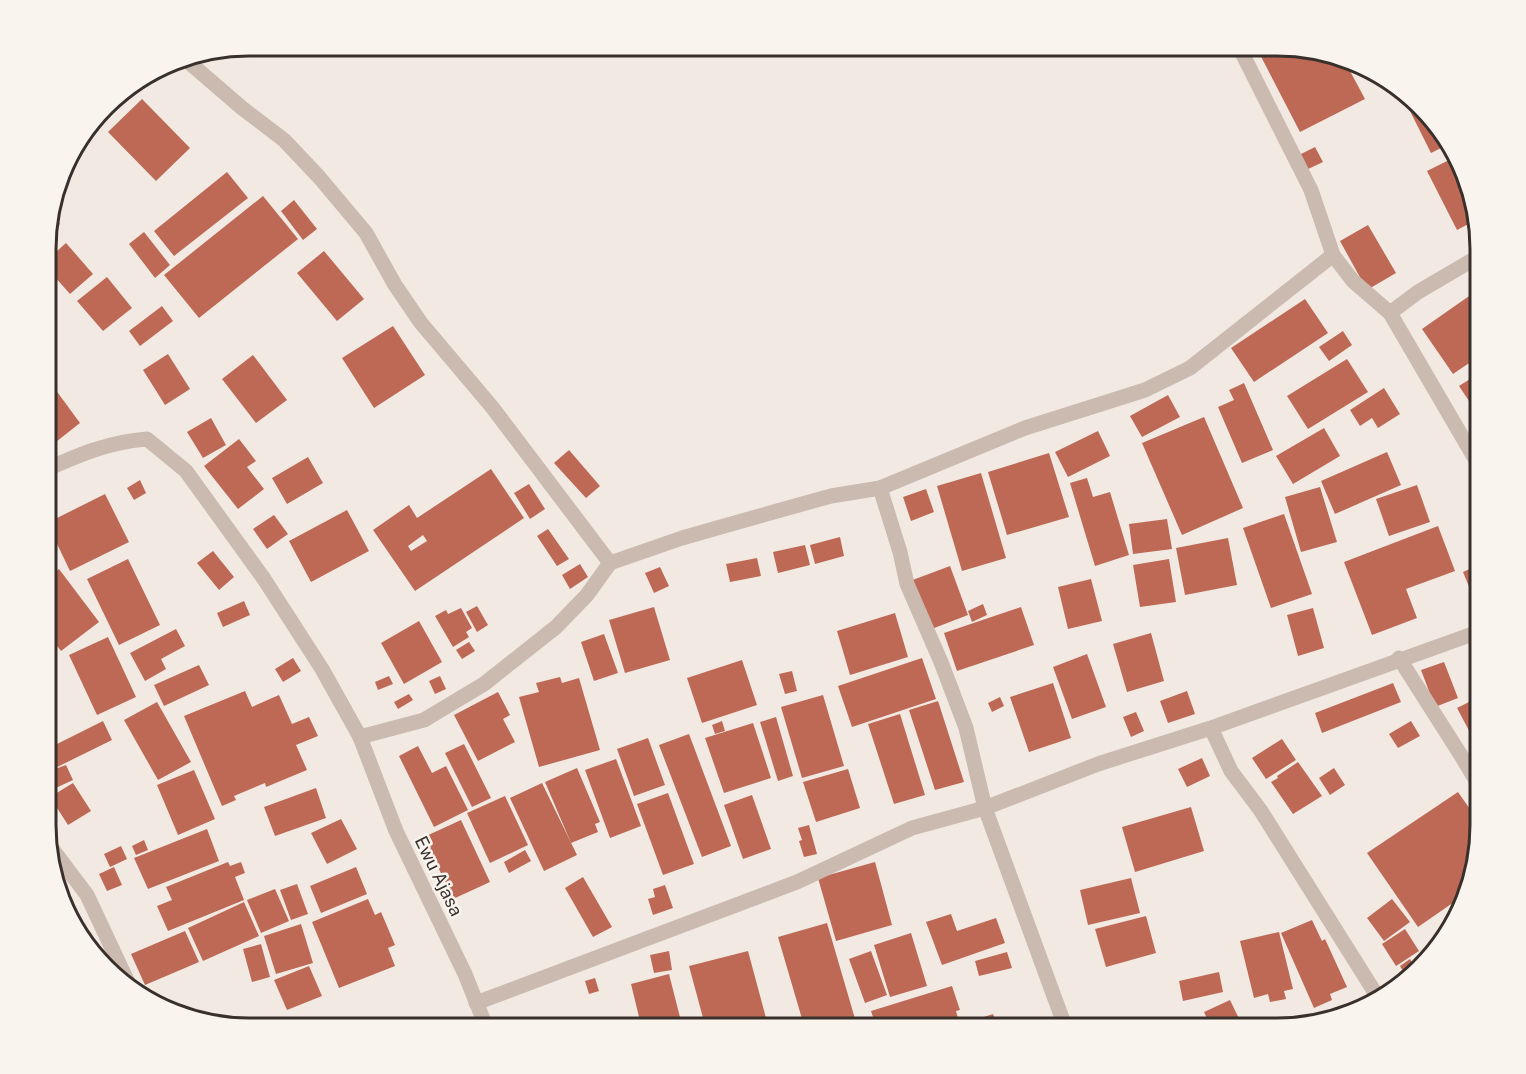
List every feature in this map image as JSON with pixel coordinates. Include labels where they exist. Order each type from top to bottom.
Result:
[{"type":"street","points":[[1244,56],[1311,190],[1334,255],[1353,281],[1390,313],[1470,450]]},
{"type":"street","points":[[191,64],[284,140],[326,185],[366,233],[395,285],[421,323],[492,407],[610,563]]},
{"type":"street","points":[[360,737],[424,720],[484,684],[556,627],[587,595],[610,563],[682,538],[780,510],[831,496],[880,488],[1025,428],[1146,390],[1190,368],[1334,255]]},
{"type":"street","points":[[1390,313],[1418,292],[1470,261]]},
{"type":"street","name":"Ewu Ajasa","points":[[56,465],[94,448],[124,441],[147,439],[186,471],[264,579],[322,669],[360,737],[396,831],[465,974],[482,1018]]},
{"type":"street","points":[[880,488],[900,552],[907,584],[941,662],[966,728],[985,808],[1062,1018]]},
{"type":"street","points":[[476,1003],[797,882],[912,828],[985,808],[1098,764],[1211,728],[1399,658],[1470,635]]},
{"type":"street","points":[[1399,658],[1470,770]]},
{"type":"street","points":[[1211,728],[1230,771],[1261,811],[1374,993]]},
{"type":"street","points":[[58,857],[87,896],[123,972]]},
{"type":"building","points":[[1261,56],[1303,57],[1349,69],[1365,99],[1300,132]]},
{"type":"building","points":[[142,99],[190,148],[156,181],[108,132]]},
{"type":"building","points":[[1407,105],[1423,121],[1442,148],[1431,153]]},
{"type":"building","points":[[1315,147],[1323,162],[1304,171],[1297,156]]},
{"type":"building","points":[[1449,160],[1460,186],[1469,224],[1457,230],[1427,171]]},
{"type":"building","points":[[227,172],[248,198],[174,256],[154,231]]},
{"type":"building","points":[[263,196],[298,239],[199,318],[164,275]]},
{"type":"building","points":[[294,200],[317,229],[303,240],[281,211]]},
{"type":"building","points":[[1368,225],[1396,273],[1367,290],[1340,241]]},
{"type":"building","points":[[144,232],[170,265],[155,278],[129,244]]},
{"type":"building","points":[[66,243],[93,274],[70,294],[56,278],[56,252]]},
{"type":"building","points":[[324,251],[364,299],[337,321],[297,273]]},
{"type":"building","points":[[107,277],[132,308],[103,331],[77,301]]},
{"type":"building","points":[[1470,295],[1470,362],[1453,374],[1422,329]]},
{"type":"building","points":[[1305,299],[1328,333],[1254,382],[1231,348]]},
{"type":"building","points":[[162,306],[173,321],[140,346],[129,331]]},
{"type":"building","points":[[393,326],[425,375],[374,408],[342,358]]},
{"type":"building","points":[[1343,331],[1352,345],[1329,361],[1319,347]]},
{"type":"building","points":[[168,354],[190,389],[165,405],[143,370]]},
{"type":"building","points":[[253,355],[287,400],[256,423],[222,379]]},
{"type":"building","points":[[1347,359],[1368,392],[1308,429],[1287,396]]},
{"type":"building","points":[[1470,379],[1470,402],[1459,386]]},
{"type":"building","points":[[1244,383],[1273,450],[1242,463],[1218,407],[1234,400],[1229,390]]},
{"type":"building","points":[[1384,388],[1400,414],[1378,428],[1372,418],[1360,426],[1350,410]]},
{"type":"building","points":[[56,390],[80,423],[56,442]]},
{"type":"building","points":[[1168,395],[1180,417],[1142,437],[1130,416]]},
{"type":"building","points":[[1204,417],[1243,508],[1182,535],[1142,443]]},
{"type":"building","points":[[211,418],[226,445],[203,458],[187,432]]},
{"type":"building","points":[[1324,428],[1340,456],[1293,484],[1276,456]]},
{"type":"building","points":[[1098,431],[1110,456],[1068,477],[1055,452]]},
{"type":"building","points":[[239,439],[256,461],[247,467],[264,489],[238,509],[204,466]]},
{"type":"building","points":[[569,450],[600,486],[586,498],[554,463]]},
{"type":"building","points":[[1387,452],[1401,485],[1335,514],[1321,481]]},
{"type":"building","points":[[1049,453],[1069,517],[1007,535],[988,472]]},
{"type":"building","points":[[308,457],[323,483],[287,504],[272,478]]},
{"type":"building","points":[[491,469],[524,518],[415,591],[373,530],[409,505],[417,518]],"holes":[[[423,535],[427,541],[411,551],[408,546]]]},
{"type":"building","points":[[981,473],[1006,558],[962,571],[937,486]]},
{"type":"building","points":[[1087,478],[1093,497],[1110,492],[1129,555],[1095,566],[1070,483]]},
{"type":"building","points":[[140,480],[146,493],[134,500],[127,488]]},
{"type":"building","points":[[529,484],[545,509],[530,519],[514,493]]},
{"type":"building","points":[[1417,485],[1430,522],[1389,536],[1376,499]]},
{"type":"building","points":[[1320,487],[1337,542],[1301,552],[1285,497]]},
{"type":"building","points":[[926,489],[934,512],[911,521],[903,497]]},
{"type":"building","points":[[105,494],[129,542],[70,571],[56,542],[56,518]]},
{"type":"building","points":[[347,510],[369,551],[311,582],[289,541]]},
{"type":"building","points":[[1284,514],[1312,594],[1271,608],[1243,528]]},
{"type":"building","points":[[274,515],[288,534],[267,549],[253,529]]},
{"type":"building","points":[[1167,519],[1172,549],[1133,554],[1129,524]]},
{"type":"building","points":[[1438,526],[1455,571],[1406,589],[1417,618],[1372,635],[1344,562]]},
{"type":"building","points":[[548,529],[569,559],[557,566],[537,536]]},
{"type":"building","points":[[840,537],[844,556],[815,564],[810,545]]},
{"type":"building","points":[[1228,538],[1237,585],[1185,595],[1176,548]]},
{"type":"building","points":[[805,545],[810,565],[778,573],[773,552]]},
{"type":"building","points":[[213,551],[234,577],[219,590],[197,563]]},
{"type":"building","points":[[757,558],[761,576],[730,582],[726,564]]},
{"type":"building","points":[[128,559],[160,625],[119,645],[87,579]]},
{"type":"building","points":[[1169,559],[1176,602],[1140,607],[1133,565]]},
{"type":"building","points":[[580,564],[588,577],[570,589],[562,575]]},
{"type":"building","points":[[950,566],[968,615],[929,630],[910,581]]},
{"type":"building","points":[[660,567],[669,586],[654,593],[645,573]]},
{"type":"building","points":[[59,569],[99,622],[61,651],[56,645],[56,571]]},
{"type":"building","points":[[1470,569],[1470,589],[1463,572]]},
{"type":"building","points":[[1091,579],[1102,621],[1068,629],[1058,587]]},
{"type":"building","points":[[244,601],[250,615],[223,627],[217,613]]},
{"type":"building","points":[[983,604],[987,615],[972,622],[968,611]]},
{"type":"building","points":[[477,606],[488,625],[477,632],[466,612]]},
{"type":"building","points":[[654,607],[670,660],[625,673],[609,620]]},
{"type":"building","points":[[1021,607],[1034,645],[957,671],[944,633]]},
{"type":"building","points":[[461,608],[472,628],[466,632],[469,637],[453,647],[435,616],[446,610],[448,614]]},
{"type":"building","points":[[1313,608],[1324,648],[1298,656],[1287,615]]},
{"type":"building","points":[[895,613],[908,657],[850,675],[837,631]]},
{"type":"building","points":[[419,621],[442,662],[404,684],[381,643]]},
{"type":"building","points":[[176,629],[185,646],[161,659],[166,669],[145,681],[130,653]]},
{"type":"building","points":[[1151,633],[1164,681],[1127,692],[1113,644]]},
{"type":"building","points":[[604,634],[618,673],[594,681],[581,642]]},
{"type":"building","points":[[108,637],[136,697],[97,715],[69,655]]},
{"type":"building","points":[[469,642],[475,651],[462,659],[456,650]]},
{"type":"building","points":[[1087,654],[1106,707],[1072,719],[1053,667]]},
{"type":"building","points":[[293,658],[301,671],[283,682],[275,669]]},
{"type":"building","points":[[922,658],[936,699],[852,727],[838,686]]},
{"type":"building","points":[[742,660],[757,705],[702,723],[687,678]]},
{"type":"building","points":[[1444,662],[1458,698],[1435,707],[1421,670]]},
{"type":"building","points":[[199,665],[209,685],[164,706],[154,685]]},
{"type":"building","points":[[792,671],[797,691],[785,694],[779,674]]},
{"type":"building","points":[[389,676],[393,684],[378,690],[375,682]]},
{"type":"building","points":[[440,676],[446,689],[435,694],[429,681]]},
{"type":"building","points":[[560,677],[562,683],[579,678],[600,750],[539,767],[519,697],[539,692],[536,683]]},
{"type":"building","points":[[1053,683],[1071,738],[1029,752],[1010,697]]},
{"type":"building","points":[[1393,683],[1401,702],[1322,733],[1315,713]]},
{"type":"building","points":[[245,691],[252,707],[279,695],[292,724],[309,717],[318,736],[296,745],[307,770],[266,787],[265,783],[234,796],[236,800],[222,806],[184,716]]},
{"type":"building","points":[[1187,691],[1195,714],[1168,723],[1160,701]]},
{"type":"building","points":[[498,692],[510,715],[503,719],[515,742],[478,761],[454,715]]},
{"type":"building","points":[[409,694],[413,700],[398,709],[394,702]]},
{"type":"building","points":[[823,695],[844,766],[802,778],[781,707]]},
{"type":"building","points":[[1000,697],[1004,706],[992,712],[988,703]]},
{"type":"building","points":[[938,701],[964,782],[935,790],[909,710]]},
{"type":"building","points":[[157,702],[191,762],[158,780],[124,720]]},
{"type":"building","points":[[1470,702],[1470,732],[1457,708]]},
{"type":"building","points":[[1136,712],[1144,731],[1131,737],[1123,717]]},
{"type":"building","points":[[900,714],[925,795],[894,804],[868,724]]},
{"type":"building","points":[[776,717],[793,776],[778,781],[760,722]]},
{"type":"building","points":[[103,721],[112,740],[56,768],[56,744]]},
{"type":"building","points":[[722,721],[725,731],[715,734],[712,725]]},
{"type":"building","points":[[1411,721],[1420,736],[1398,748],[1389,734]]},
{"type":"building","points":[[753,723],[771,778],[724,793],[705,738]]},
{"type":"building","points":[[689,734],[731,846],[702,857],[659,745]]},
{"type":"building","points":[[648,738],[665,785],[634,796],[617,749]]},
{"type":"building","points":[[1282,739],[1296,760],[1266,779],[1252,758]]},
{"type":"building","points":[[464,744],[491,798],[472,807],[445,753]]},
{"type":"building","points":[[418,746],[432,773],[446,766],[468,810],[434,827],[399,756]]},
{"type":"building","points":[[1202,758],[1210,776],[1187,787],[1178,769]]},
{"type":"building","points":[[616,759],[641,826],[610,838],[585,770]]},
{"type":"building","points":[[1298,762],[1322,796],[1293,814],[1271,782]]},
{"type":"building","points":[[66,765],[73,780],[56,788],[56,769]]},
{"type":"building","points":[[577,768],[600,822],[595,824],[598,832],[571,843],[545,782]]},
{"type":"building","points":[[1334,768],[1345,785],[1330,795],[1319,778]]},
{"type":"building","points":[[848,769],[860,808],[816,822],[803,782]]},
{"type":"building","points":[[194,770],[215,819],[178,835],[157,785]]},
{"type":"building","points":[[73,783],[91,811],[68,825],[56,806],[56,793]]},
{"type":"building","points":[[542,783],[577,855],[544,871],[510,798]]},
{"type":"building","points":[[316,788],[326,818],[275,836],[264,807]]},
{"type":"building","points":[[1458,792],[1470,809],[1467,863],[1455,902],[1418,927],[1367,853]]},
{"type":"building","points":[[668,793],[694,864],[663,875],[637,804]]},
{"type":"building","points":[[752,795],[771,849],[743,859],[724,805]]},
{"type":"building","points":[[505,796],[528,845],[490,863],[467,813]]},
{"type":"building","points":[[1191,807],[1204,851],[1135,872],[1122,827]]},
{"type":"building","points":[[341,819],[357,849],[327,864],[311,833]]},
{"type":"building","points":[[461,820],[490,882],[453,899],[424,837]]},
{"type":"building","points":[[809,825],[817,854],[804,857],[798,828]]},
{"type":"building","points":[[207,829],[219,861],[148,889],[134,858]]},
{"type":"building","points":[[144,840],[148,850],[136,855],[132,846]]},
{"type":"building","points":[[121,846],[127,859],[110,867],[104,854]]},
{"type":"building","points":[[525,850],[531,861],[509,873],[504,862]]},
{"type":"building","points":[[228,862],[230,866],[241,862],[245,873],[235,877],[244,900],[168,931],[157,906],[172,900],[166,887]]},
{"type":"building","points":[[875,862],[892,925],[836,941],[818,878]]},
{"type":"building","points":[[114,867],[122,885],[107,891],[99,874]]},
{"type":"building","points":[[356,867],[367,894],[321,913],[310,886]]},
{"type":"building","points":[[583,877],[612,927],[593,937],[565,888]]},
{"type":"building","points":[[1131,878],[1140,913],[1088,925],[1080,890]]},
{"type":"building","points":[[297,884],[308,914],[291,920],[280,890]]},
{"type":"building","points":[[665,885],[673,908],[653,915],[648,899],[655,897],[653,889]]},
{"type":"building","points":[[66,888],[74,903],[72,904]]},
{"type":"building","points":[[275,889],[289,921],[261,933],[247,900]]},
{"type":"building","points":[[368,899],[375,915],[381,912],[395,945],[388,948],[395,966],[339,988],[312,922]]},
{"type":"building","points":[[1392,899],[1410,922],[1384,941],[1367,918]]},
{"type":"building","points":[[244,902],[259,936],[203,961],[188,928]]},
{"type":"building","points":[[951,914],[957,931],[996,918],[1005,943],[942,965],[926,922]]},
{"type":"building","points":[[1146,916],[1156,953],[1106,967],[1095,929]]},
{"type":"building","points":[[1312,920],[1322,941],[1325,939],[1347,987],[1330,994],[1332,1000],[1314,1008],[1281,933]]},
{"type":"building","points":[[827,923],[855,1018],[802,1018],[778,937]]},
{"type":"building","points":[[301,924],[313,963],[276,974],[264,936]]},
{"type":"building","points":[[1405,929],[1419,951],[1396,966],[1382,944]]},
{"type":"building","points":[[185,931],[199,962],[145,985],[131,954]]},
{"type":"building","points":[[1279,932],[1293,989],[1284,991],[1286,999],[1270,1002],[1268,994],[1254,998],[1240,941]]},
{"type":"building","points":[[911,933],[927,986],[890,997],[874,945]]},
{"type":"building","points":[[261,944],[270,977],[252,982],[243,949]]},
{"type":"building","points":[[669,951],[672,970],[654,973],[650,955]]},
{"type":"building","points":[[748,951],[766,1018],[703,1018],[689,966]]},
{"type":"building","points":[[871,951],[887,995],[865,1003],[849,959]]},
{"type":"building","points":[[1007,952],[1012,968],[979,976],[975,961]]},
{"type":"building","points":[[1410,959],[1413,963],[1404,972],[1400,966]]},
{"type":"building","points":[[309,966],[322,996],[287,1010],[274,980]]},
{"type":"building","points":[[1219,972],[1223,992],[1183,1001],[1179,981]]},
{"type":"building","points":[[669,974],[680,1018],[639,1018],[631,984]]},
{"type":"building","points":[[595,978],[599,991],[589,994],[585,981]]},
{"type":"building","points":[[952,986],[960,1010],[956,1011],[958,1018],[873,1018],[871,1011]]},
{"type":"building","points":[[1230,1000],[1239,1018],[1207,1018],[1204,1012]]},
{"type":"building","points":[[993,1014],[995,1018],[981,1018]]}]
